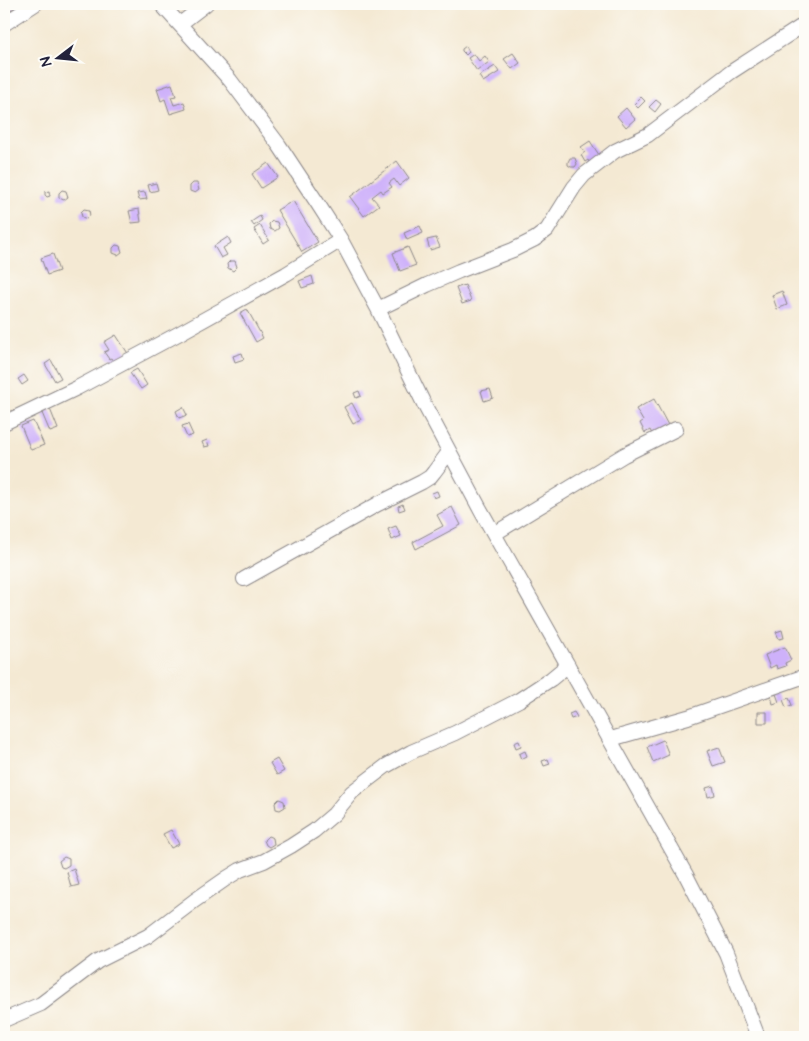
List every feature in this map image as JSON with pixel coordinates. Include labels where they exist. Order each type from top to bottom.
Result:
[{"type":"street","points":[[4,24],[35,4]]},
{"type":"street","points":[[161,4],[230,80],[268,131],[341,240],[378,309],[449,452],[686,875],[726,953],[758,1037]]},
{"type":"street","points":[[180,24],[206,4]]},
{"type":"street","points":[[378,309],[443,278],[535,240],[547,230],[574,187],[584,175],[615,150],[648,135],[731,72],[805,24]]},
{"type":"street","points":[[4,423],[77,388],[186,330],[286,274],[341,240]]},
{"type":"street","points":[[494,534],[624,455],[676,429]]},
{"type":"street","points":[[244,579],[378,504],[422,482],[430,477],[449,452]]},
{"type":"street","points":[[4,1020],[41,1004],[98,961],[148,936],[227,878],[240,870],[264,861],[314,831],[334,814],[352,792],[386,766],[411,752],[520,700],[568,665]]},
{"type":"street","points":[[611,739],[688,717],[805,676]]},
{"type":"building","points":[[4,4],[21,4],[7,12]]},
{"type":"building","points":[[466,46],[469,52],[466,55],[462,49]]},
{"type":"building","points":[[513,53],[520,63],[512,69],[504,59]]},
{"type":"building","points":[[474,54],[479,61],[485,56],[489,62],[477,71],[468,58]]},
{"type":"building","points":[[495,66],[499,72],[483,82],[479,76]]},
{"type":"building","points":[[172,84],[176,96],[171,97],[174,105],[184,102],[186,109],[170,114],[165,99],[161,101],[157,89]]},
{"type":"building","points":[[641,97],[645,101],[638,108],[634,104]]},
{"type":"building","points":[[656,100],[661,104],[655,112],[649,107]]},
{"type":"building","points":[[626,108],[635,119],[626,127],[617,116]]},
{"type":"building","points":[[590,141],[601,158],[590,164],[588,160],[585,162],[581,155],[585,152],[581,147]]},
{"type":"building","points":[[570,158],[575,158],[577,164],[575,167],[568,165]]},
{"type":"building","points":[[397,161],[409,178],[399,186],[394,179],[389,183],[392,187],[383,193],[381,190],[372,197],[379,205],[364,216],[350,197]]},
{"type":"building","points":[[268,163],[278,177],[261,188],[252,174]]},
{"type":"building","points":[[156,183],[158,190],[150,192],[148,185]]},
{"type":"building","points":[[193,183],[197,183],[199,190],[195,193],[190,191],[190,186]]},
{"type":"building","points":[[62,190],[66,191],[68,197],[64,200],[59,198],[59,193]]},
{"type":"building","points":[[49,191],[50,196],[47,197],[45,192]]},
{"type":"building","points":[[145,192],[147,199],[139,200],[137,193]]},
{"type":"building","points":[[293,201],[318,242],[302,252],[277,210]]},
{"type":"building","points":[[84,209],[89,210],[90,216],[87,219],[82,217],[81,212]]},
{"type":"building","points":[[139,209],[141,222],[132,223],[129,211]]},
{"type":"building","points":[[260,216],[262,220],[254,226],[251,222]]},
{"type":"building","points":[[272,221],[277,222],[279,228],[275,231],[270,229],[269,224]]},
{"type":"building","points":[[260,225],[269,240],[263,244],[254,229]]},
{"type":"building","points":[[420,226],[423,233],[407,240],[404,233]]},
{"type":"building","points":[[228,237],[231,243],[223,248],[227,255],[221,258],[214,246]]},
{"type":"building","points":[[436,238],[440,247],[430,250],[427,240]]},
{"type":"building","points":[[116,245],[120,246],[122,252],[118,255],[113,253],[113,248]]},
{"type":"building","points":[[408,247],[416,265],[400,271],[393,253]]},
{"type":"building","points":[[53,254],[59,271],[47,275],[41,258]]},
{"type":"building","points":[[230,261],[235,261],[237,267],[233,271],[228,268],[227,264]]},
{"type":"building","points":[[312,276],[314,284],[302,288],[299,281]]},
{"type":"building","points":[[465,285],[471,301],[462,304],[456,288]]},
{"type":"building","points":[[782,291],[787,305],[777,309],[772,295]]},
{"type":"building","points":[[247,309],[263,338],[256,342],[240,313]]},
{"type":"building","points":[[116,335],[129,355],[115,364],[104,352],[109,350],[104,342]]},
{"type":"building","points":[[242,353],[244,359],[235,362],[233,356]]},
{"type":"building","points":[[51,360],[61,378],[55,381],[45,364]]},
{"type":"building","points":[[137,369],[147,385],[141,389],[130,373]]},
{"type":"building","points":[[24,375],[28,381],[22,385],[18,379]]},
{"type":"building","points":[[490,389],[493,398],[484,401],[481,391]]},
{"type":"building","points":[[359,391],[361,396],[356,398],[354,393]]},
{"type":"building","points":[[654,399],[669,427],[653,436],[650,430],[645,433],[640,423],[643,421],[636,409]]},
{"type":"building","points":[[352,403],[361,420],[353,424],[344,407]]},
{"type":"building","points":[[183,407],[187,415],[179,418],[176,411]]},
{"type":"building","points":[[50,409],[58,429],[50,432],[42,413]]},
{"type":"building","points":[[33,421],[44,445],[31,450],[21,426]]},
{"type":"building","points":[[188,424],[193,435],[187,437],[182,426]]},
{"type":"building","points":[[207,440],[209,446],[204,447],[202,442]]},
{"type":"building","points":[[437,491],[439,496],[434,498],[432,493]]},
{"type":"building","points":[[403,504],[405,509],[399,511],[398,506]]},
{"type":"building","points":[[452,507],[461,525],[416,549],[413,542],[443,526],[437,515]]},
{"type":"building","points":[[396,526],[401,536],[392,540],[388,529]]},
{"type":"building","points":[[782,630],[784,638],[779,639],[776,632]]},
{"type":"building","points":[[785,647],[791,660],[785,663],[786,666],[777,669],[776,665],[770,668],[765,655]]},
{"type":"building","points":[[776,694],[779,702],[773,704],[771,696]]},
{"type":"building","points":[[789,698],[792,705],[786,707],[783,700]]},
{"type":"building","points":[[574,712],[577,717],[571,719],[569,714]]},
{"type":"building","points":[[758,712],[767,712],[767,723],[758,723]]},
{"type":"building","points":[[663,740],[669,755],[653,762],[647,747]]},
{"type":"building","points":[[519,741],[521,746],[516,748],[514,743]]},
{"type":"building","points":[[719,747],[725,762],[713,766],[707,751]]},
{"type":"building","points":[[525,751],[527,756],[521,759],[519,754]]},
{"type":"building","points":[[277,759],[284,771],[277,775],[270,763]]},
{"type":"building","points":[[548,759],[550,764],[544,766],[542,761]]},
{"type":"building","points":[[713,786],[715,795],[708,797],[706,788]]},
{"type":"building","points":[[279,799],[284,801],[285,807],[280,810],[276,809],[275,803]]},
{"type":"building","points":[[171,830],[179,844],[171,848],[163,834]]},
{"type":"building","points":[[268,836],[273,838],[274,844],[269,847],[264,840]]},
{"type":"building","points":[[64,857],[69,859],[69,865],[64,868],[61,867],[59,861]]},
{"type":"building","points":[[74,869],[79,885],[71,887],[67,872]]}]
